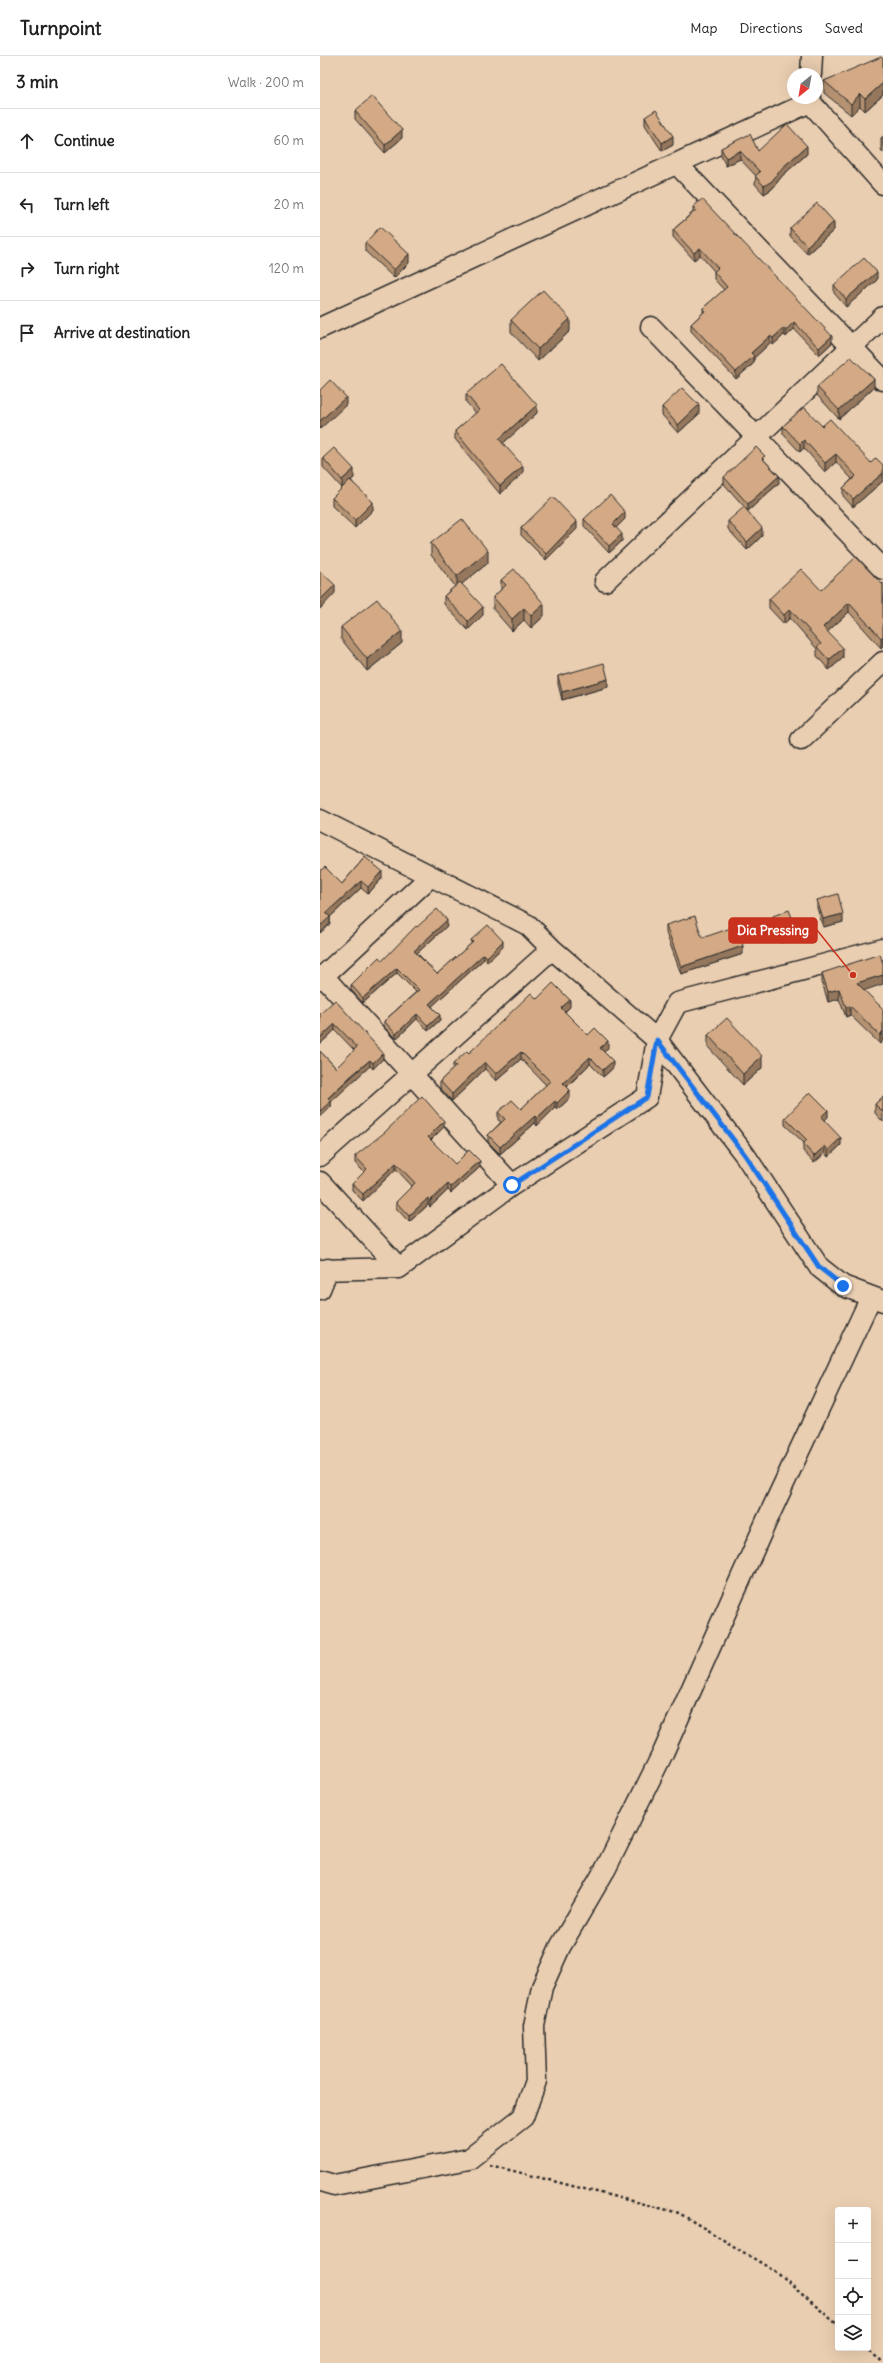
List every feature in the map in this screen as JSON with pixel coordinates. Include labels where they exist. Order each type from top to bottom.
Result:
[{"type":"street","points":[[812,56],[812,68]]},
{"type":"street","points":[[320,328],[676,164],[802,104]]},
{"type":"street","points":[[813,104],[883,184]]},
{"type":"street","points":[[676,164],[883,380]]},
{"type":"street","points":[[605,581],[883,317]]},
{"type":"street","points":[[651,327],[883,569]]},
{"type":"street","points":[[801,740],[883,662]]},
{"type":"street","points":[[320,820],[528,925],[552,950],[657,1040],[745,1155],[819,1267],[843,1286],[877,1299],[766,1522],[663,1753],[606,1868],[560,1947],[542,1987],[534,2026],[536,2081],[523,2117],[469,2159],[334,2185],[320,2181]]},
{"type":"street","points":[[431,876],[321,978],[412,1074],[512,1185]]},
{"type":"street","points":[[320,1156],[552,950]]},
{"type":"street","points":[[320,1290],[324,1270],[399,1268],[512,1185],[647,1097],[657,1040],[677,1003],[880,954]]},
{"type":"street","points":[[320,1182],[399,1268]]},
{"type":"path","points":[[469,2159],[550,2182],[678,2213],[776,2272],[835,2322]]},
{"type":"path","points":[[869,2351],[883,2362]]},
{"type":"building","points":[[881,57],[883,59],[883,83],[865,99],[860,94],[851,104],[824,81]]},
{"type":"building","points":[[372,96],[402,130],[385,145],[355,111]]},
{"type":"building","points":[[656,110],[673,136],[662,143],[645,117]]},
{"type":"building","points":[[787,124],[807,146],[782,168],[772,181],[764,186],[755,176],[760,172],[740,151],[726,158],[721,148],[750,134],[758,151]]},
{"type":"building","points":[[702,199],[832,336],[819,348],[794,322],[786,330],[784,328],[773,338],[770,336],[751,353],[754,356],[736,372],[691,324],[705,311],[703,308],[727,287],[714,272],[718,268],[700,248],[694,253],[673,230],[696,210],[693,207]]},
{"type":"building","points":[[817,203],[834,222],[807,246],[790,228]]},
{"type":"building","points":[[380,227],[409,254],[394,270],[365,243]]},
{"type":"building","points":[[864,258],[877,272],[846,299],[834,285]]},
{"type":"building","points":[[543,290],[570,319],[538,349],[511,320]]},
{"type":"building","points":[[851,357],[874,379],[839,410],[817,387]]},
{"type":"building","points":[[501,364],[537,405],[499,439],[523,466],[500,486],[455,431],[479,410],[466,394]]},
{"type":"building","points":[[330,380],[346,397],[320,421],[320,390]]},
{"type":"building","points":[[682,388],[699,405],[678,425],[662,407]]},
{"type":"building","points":[[804,407],[822,426],[830,419],[871,463],[876,458],[883,465],[883,473],[853,499],[843,488],[856,476],[836,454],[825,463],[804,440],[800,444],[783,426]]},
{"type":"building","points":[[756,447],[765,456],[762,458],[779,476],[748,504],[724,477]]},
{"type":"building","points":[[334,448],[354,469],[342,480],[323,458]]},
{"type":"building","points":[[350,480],[373,502],[355,520],[332,498]]},
{"type":"building","points":[[610,495],[625,512],[613,524],[622,534],[609,546],[584,519]]},
{"type":"building","points":[[553,497],[577,522],[546,554],[521,528]]},
{"type":"building","points":[[744,507],[762,528],[747,542],[728,521]]},
{"type":"building","points":[[462,519],[488,551],[457,576],[431,543]]},
{"type":"building","points":[[856,557],[882,584],[883,583],[883,636],[881,638],[849,603],[823,627],[843,648],[829,660],[817,647],[821,644],[790,609],[784,615],[769,599],[801,569],[821,590]]},
{"type":"building","points":[[514,569],[544,604],[531,616],[524,608],[512,619],[493,597],[506,585],[501,580]]},
{"type":"building","points":[[320,571],[335,585],[320,600]]},
{"type":"building","points":[[460,582],[483,607],[468,621],[444,596]]},
{"type":"building","points":[[377,599],[402,631],[367,659],[341,627]]},
{"type":"building","points":[[604,663],[608,679],[562,692],[558,676]]},
{"type":"building","points":[[365,857],[382,871],[368,887],[361,881],[326,913],[330,917],[320,926],[320,871],[325,867],[342,884]]},
{"type":"building","points":[[838,894],[843,914],[823,919],[817,900]]},
{"type":"building","points":[[437,909],[447,920],[414,951],[437,974],[473,942],[471,940],[488,925],[503,941],[487,957],[484,954],[429,1004],[440,1015],[428,1026],[417,1014],[396,1034],[384,1021],[419,990],[397,968],[363,998],[351,985],[379,957],[382,961],[416,926],[417,927]]},
{"type":"building","points":[[789,910],[796,928],[781,934],[773,916]]},
{"type":"building","points":[[695,916],[702,938],[737,926],[743,946],[681,967],[666,925]]},
{"type":"building","points":[[880,954],[883,964],[883,975],[857,983],[883,1009],[883,1031],[880,1035],[850,1006],[846,1007],[839,989],[828,992],[822,973]]},
{"type":"building","points":[[553,983],[570,1000],[561,1008],[588,1035],[595,1028],[608,1041],[600,1048],[613,1061],[603,1070],[590,1057],[563,1083],[570,1090],[557,1103],[555,1101],[537,1118],[535,1116],[500,1147],[488,1135],[505,1119],[498,1112],[512,1100],[521,1109],[550,1081],[521,1052],[496,1074],[485,1062],[452,1094],[440,1081],[456,1066],[453,1064],[467,1051],[469,1053],[531,993],[537,999]]},
{"type":"building","points":[[335,1000],[383,1053],[373,1063],[370,1060],[351,1076],[328,1098],[331,1101],[320,1111],[320,1051],[336,1068],[357,1047],[335,1024],[320,1038],[320,1014]]},
{"type":"building","points":[[727,1018],[762,1056],[743,1074],[708,1035]]},
{"type":"building","points":[[810,1092],[828,1110],[821,1117],[841,1138],[828,1150],[825,1146],[814,1156],[803,1144],[807,1140],[785,1118]]},
{"type":"building","points":[[422,1096],[444,1121],[428,1137],[455,1164],[469,1150],[480,1161],[451,1187],[448,1184],[430,1201],[428,1198],[409,1216],[396,1202],[415,1183],[396,1163],[363,1194],[352,1184],[367,1169],[355,1156],[385,1132]]},
{"type":"building","points":[[883,1097],[883,1112],[875,1104]]},
{"type":"place","name":"Dia Pressing","points":[[853,975]]},
{"type":"route","points":[[512,1185],[647,1097],[657,1040],[745,1155],[819,1267],[843,1286]]}]
